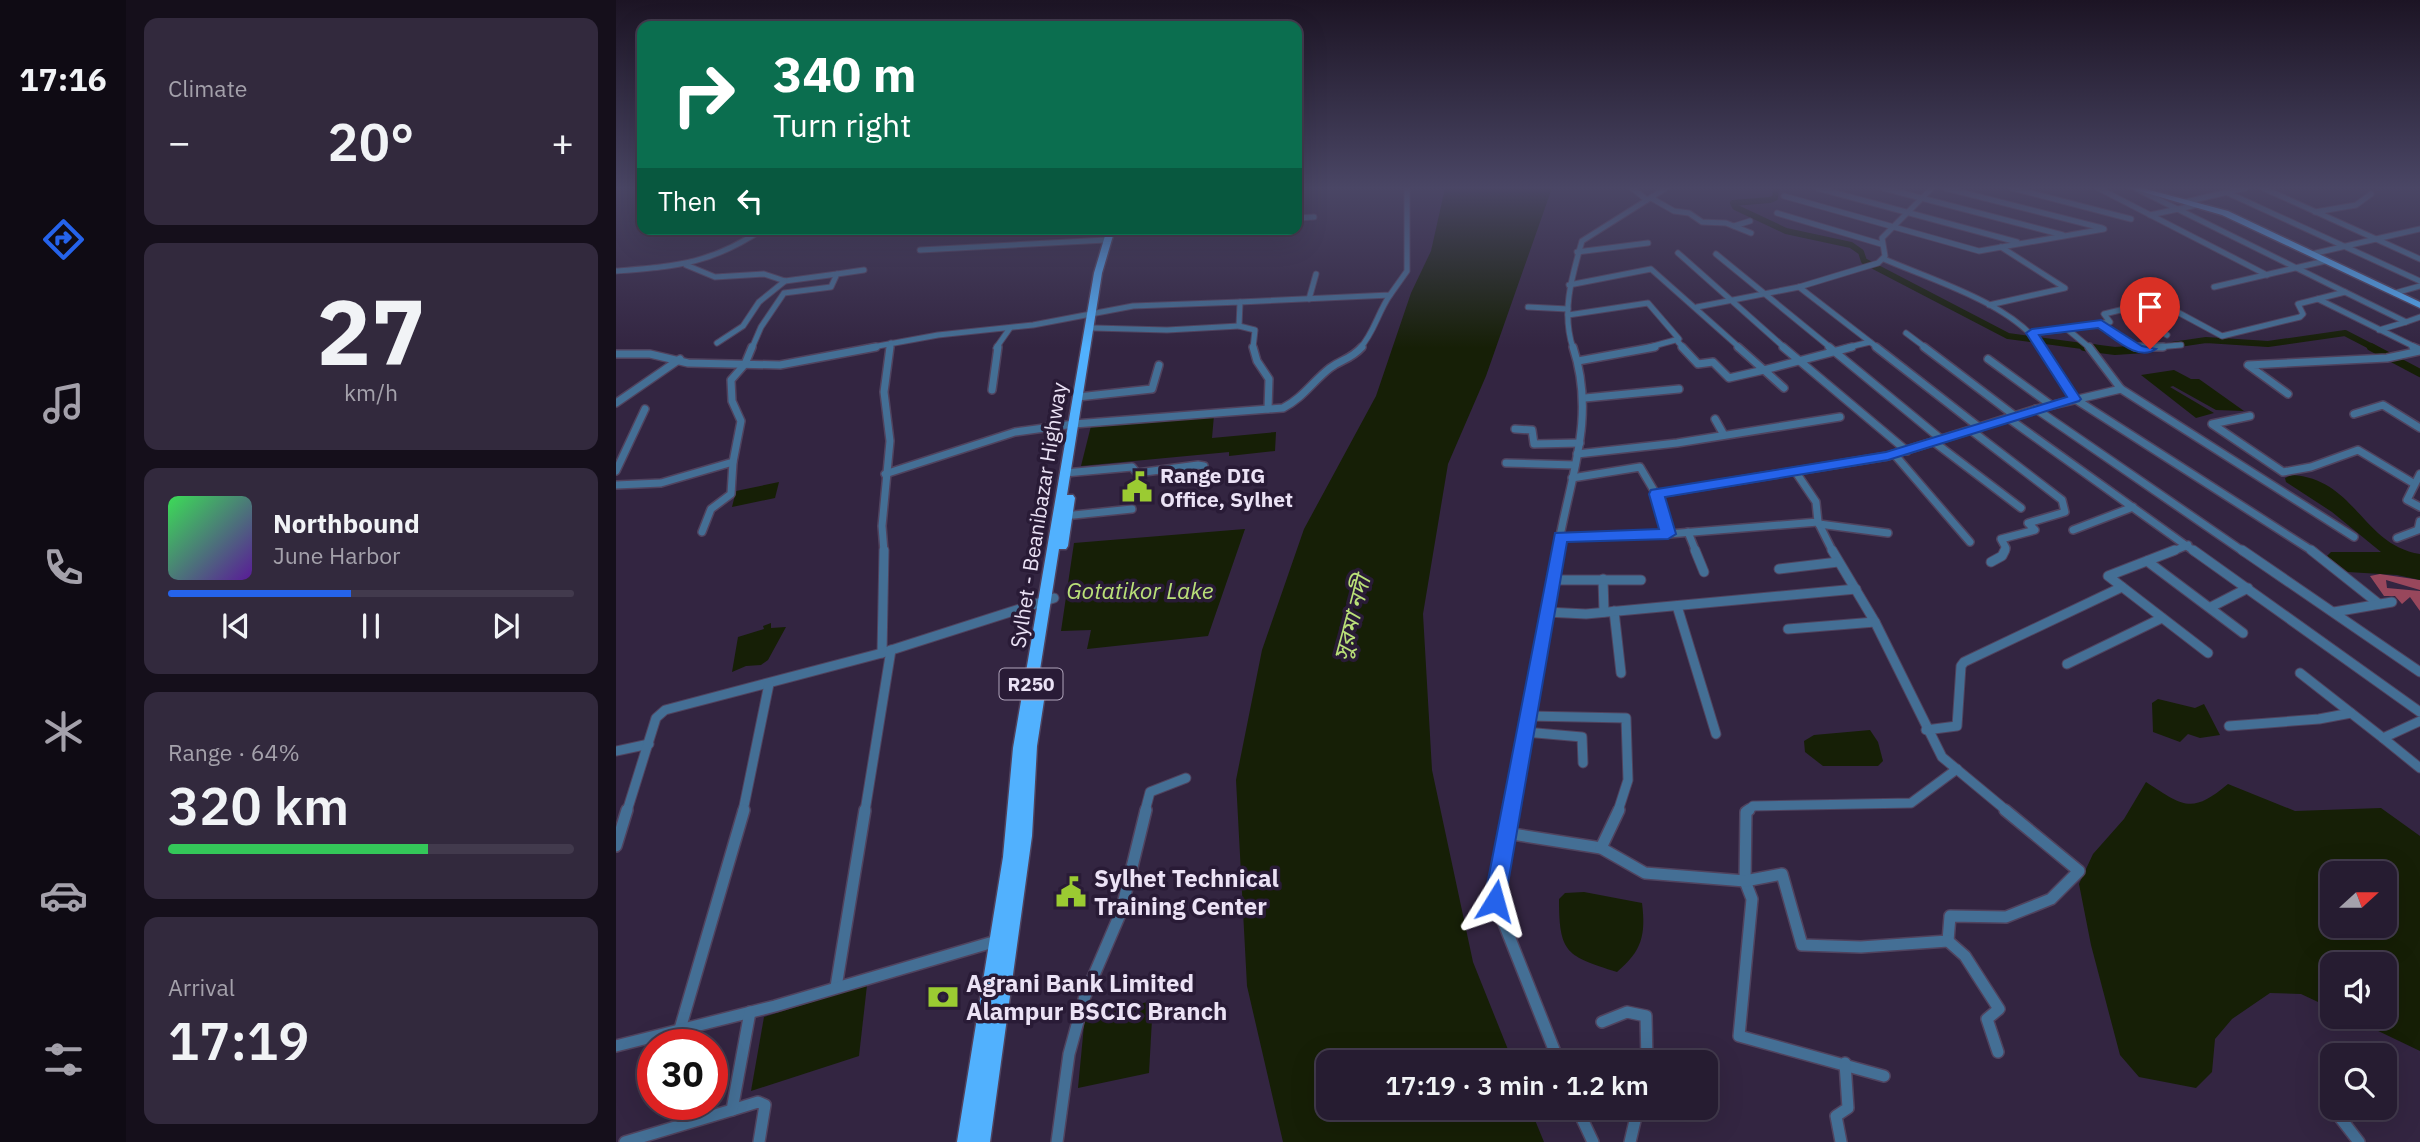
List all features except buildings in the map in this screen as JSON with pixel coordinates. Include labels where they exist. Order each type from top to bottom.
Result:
[{"type":"main road","name":"Sylhet - Beanibazar Highway","points":[[974,1138],[1016,856],[1025,747],[1094,319],[1109,241]]},
{"type":"main road","points":[[2285,241],[2420,305]]},
{"type":"street","points":[[616,271],[686,265],[732,250],[745,241]]},
{"type":"street","points":[[920,250],[1018,241]]},
{"type":"street","points":[[885,474],[1015,432],[1292,405],[1331,367],[1351,359],[1370,337],[1379,311],[1406,271],[1406,241]]},
{"type":"street","points":[[1554,1050],[1495,901],[1546,612],[1580,443],[1585,397],[1578,361],[1570,341],[1568,312],[1569,285],[1577,252],[1583,241]]},
{"type":"street","points":[[1872,241],[1881,244]]},
{"type":"street","points":[[1881,261],[1883,241]]},
{"type":"street","points":[[1946,241],[1979,251],[2036,241]]},
{"type":"street","points":[[2011,241],[2021,244]]},
{"type":"street","points":[[2201,241],[2267,275]]},
{"type":"street","points":[[2242,241],[2406,322]]},
{"type":"street","points":[[2334,241],[2420,283]]},
{"type":"street","points":[[2312,254],[2367,241]]},
{"type":"street","points":[[2381,241],[2418,257]]},
{"type":"street","points":[[1577,252],[1648,243]]},
{"type":"street","points":[[1989,305],[2065,288],[2001,247]]},
{"type":"street","points":[[1678,253],[1727,300],[1907,451]]},
{"type":"street","points":[[1716,254],[2021,508]]},
{"type":"street","points":[[1697,307],[1799,287],[1881,261],[1989,305],[2032,333],[2075,399],[2316,553],[2377,604]]},
{"type":"street","points":[[2214,287],[2325,261]]},
{"type":"street","points":[[686,265],[715,277],[764,274],[785,281],[864,270]]},
{"type":"street","points":[[1569,285],[1651,269],[1697,307],[1784,387]]},
{"type":"street","points":[[702,532],[711,509],[731,494],[733,462],[741,421],[732,401],[732,380],[745,365],[761,327],[784,293],[831,288],[837,274]]},
{"type":"street","points":[[1310,299],[1316,274]]},
{"type":"street","points":[[717,343],[743,326],[759,302],[785,281]]},
{"type":"street","points":[[2395,293],[2420,283]]},
{"type":"street","points":[[1799,287],[2062,500],[2065,512],[2028,523],[2035,530],[2001,539],[2006,548],[2001,556],[1991,562]]},
{"type":"street","points":[[2032,333],[2110,322],[2104,314],[2161,302],[2222,335],[2300,317],[2303,314],[2298,304],[2345,292]]},
{"type":"street","points":[[616,354],[650,354],[688,363],[780,365],[972,330],[1094,319],[1143,305],[1390,295]]},
{"type":"street","points":[[2318,299],[2420,351]]},
{"type":"street","points":[[1239,326],[1240,302]]},
{"type":"street","points":[[1528,307],[1568,312],[1648,303],[1698,364],[1713,362],[1729,378],[1870,342]]},
{"type":"street","points":[[2125,309],[2167,335]]},
{"type":"street","points":[[2379,330],[2420,317]]},
{"type":"street","points":[[1094,319],[1167,330],[1239,326],[1255,330],[1252,354],[1255,363],[1269,379],[1268,409]]},
{"type":"street","points":[[2101,324],[2138,348],[2179,344]]},
{"type":"street","points":[[992,390],[998,357],[996,349],[1010,328]]},
{"type":"street","points":[[2067,329],[2086,343],[2121,389],[2354,537]]},
{"type":"street","points":[[1906,333],[2011,417],[2133,507],[2420,712]]},
{"type":"street","points":[[1578,361],[1678,342]]},
{"type":"street","points":[[836,987],[886,652],[886,571],[882,526],[890,441],[884,392],[891,343]]},
{"type":"street","points":[[2288,394],[2254,373],[2248,365],[2387,358],[2420,351]]},
{"type":"street","points":[[616,403],[680,359]]},
{"type":"street","points":[[1988,359],[2051,405]]},
{"type":"street","points":[[1081,397],[1152,389],[1159,365]]},
{"type":"street","points":[[1585,397],[1679,389]]},
{"type":"street","points":[[1656,494],[1894,454],[2036,409],[2121,389]]},
{"type":"street","points":[[2354,414],[2383,405],[2420,428]]},
{"type":"street","points":[[616,471],[645,409]]},
{"type":"street","points":[[2036,409],[2420,672]]},
{"type":"street","points":[[2250,416],[2212,424],[2283,472],[2311,467],[2356,450],[2413,483]]},
{"type":"street","points":[[1577,454],[1840,417]]},
{"type":"street","points":[[1715,419],[1724,435]]},
{"type":"street","points":[[1515,429],[1532,429],[1534,444],[1580,443]]},
{"type":"street","points":[[2208,443],[2229,437]]},
{"type":"street","points":[[1894,454],[1970,542]]},
{"type":"street","points":[[616,485],[661,483],[733,462]]},
{"type":"street","points":[[1506,463],[1575,465]]},
{"type":"street","points":[[1069,473],[1132,467],[1138,473],[1198,465],[1204,466],[1204,483]]},
{"type":"street","points":[[1572,478],[1640,467],[1656,494],[1668,534]]},
{"type":"street","points":[[1794,471],[1816,502],[1819,523],[1838,562],[1875,622],[1926,730],[1942,757],[2079,871],[2051,899],[2006,917],[1950,916],[1948,941]]},
{"type":"street","points":[[2420,474],[2413,483],[2407,500],[2420,507]]},
{"type":"street","points":[[2073,530],[2133,507]]},
{"type":"street","points":[[1062,516],[1132,509]]},
{"type":"street","points":[[2398,538],[2418,530],[2420,521]]},
{"type":"street","points":[[1560,537],[1668,534],[1819,523],[1888,533]]},
{"type":"street","points":[[1688,532],[1704,572]]},
{"type":"street","points":[[2188,545],[2108,576],[2208,653]]},
{"type":"street","points":[[2147,561],[2243,633]]},
{"type":"street","points":[[1779,569],[1838,562]]},
{"type":"street","points":[[1603,579],[1604,612]]},
{"type":"street","points":[[1552,580],[1641,580]]},
{"type":"street","points":[[1926,730],[1957,726],[1964,662],[2122,587]]},
{"type":"street","points":[[2211,607],[2248,587]]},
{"type":"street","points":[[1546,612],[1604,612],[1856,589]]},
{"type":"street","points":[[616,846],[656,718],[665,710],[886,652],[1050,599]]},
{"type":"street","points":[[2334,612],[2392,602]]},
{"type":"street","points":[[1677,606],[1716,734]]},
{"type":"street","points":[[1614,611],[1621,673]]},
{"type":"street","points":[[2067,664],[2161,618]]},
{"type":"street","points":[[1788,629],[1875,622]]},
{"type":"street","points":[[2300,673],[2420,768]]},
{"type":"street","points":[[769,684],[743,813],[680,1029],[750,1012],[1003,939]]},
{"type":"street","points":[[2229,726],[2319,719],[2351,713]]},
{"type":"street","points":[[1528,716],[1626,718],[1628,780],[1614,826],[1601,848]]},
{"type":"street","points":[[2383,738],[2420,721]]},
{"type":"street","points":[[1525,732],[1583,737],[1583,764]]},
{"type":"street","points":[[616,751],[649,744]]},
{"type":"street","points":[[1884,1076],[1845,1063],[1739,1036],[1752,899],[1745,881],[1746,812],[1753,806],[1841,802],[1910,803],[1957,769]]},
{"type":"street","points":[[1057,1142],[1069,1055],[1085,996],[1121,912],[1150,792],[1186,778]]},
{"type":"street","points":[[1506,833],[1601,848],[1645,873],[1745,881],[1782,874],[1802,945],[1861,947],[1948,941],[1965,956],[1999,1009],[1987,1019],[1998,1052]]},
{"type":"street","points":[[732,1110],[750,1012]]},
{"type":"street","points":[[1602,1022],[1627,1012],[1646,1016],[1647,1050]]},
{"type":"street","points":[[616,1046],[637,1040]]},
{"type":"street","points":[[1841,1142],[1836,1116],[1848,1108],[1845,1063]]},
{"type":"street","points":[[625,1142],[758,1102],[765,1105],[759,1142]]},
{"type":"street","points":[[1582,1120],[1592,1142]]},
{"type":"street","points":[[1630,1142],[1635,1120]]},
{"type":"street","points":[[2342,1120],[2359,1142]]},
{"type":"shaded area","points":[[2380,574],[2420,580],[2420,590],[2386,580],[2387,588],[2420,591],[2420,611],[2410,597],[2402,604],[2395,596],[2384,596],[2370,576]]},
{"type":"water","name":"সুরমা নদী","points":[[1433,241],[1533,241],[1486,376],[1448,464],[1423,614],[1432,770],[1473,962],[1508,1050],[1316,1050],[1316,1120],[1535,1120],[1544,1142],[1283,1142],[1247,986],[1236,780],[1262,650],[1304,529],[1376,396],[1411,293]]},
{"type":"water","points":[[2174,370],[2191,379],[2199,379],[2244,411],[2216,410],[2173,386],[2170,387],[2214,413],[2196,418],[2141,375]]},
{"type":"water","points":[[1214,415],[1212,438],[1276,432],[1275,451],[1229,456],[1229,452],[1081,466],[1091,426]]},
{"type":"water","points":[[2292,475],[2313,479],[2331,488],[2385,538],[2400,548],[2420,554],[2420,580],[2397,575],[2348,572],[2327,556],[2331,552],[2381,552],[2332,512],[2286,482],[2285,478]]},
{"type":"water","points":[[779,482],[775,498],[732,507],[736,491]]},
{"type":"water","name":"Gotatikor Lake","points":[[1245,529],[1208,636],[1087,649],[1091,630],[1061,631],[1074,543]]},
{"type":"water","points":[[771,623],[771,628],[786,627],[768,660],[761,665],[746,666],[732,672],[738,637],[764,629],[763,626]]},
{"type":"water","points":[[2158,699],[2195,708],[2204,704],[2220,735],[2200,738],[2188,734],[2180,742],[2153,732],[2152,703]]},
{"type":"water","points":[[1870,730],[1878,742],[1883,761],[1878,766],[1823,766],[1805,752],[1804,741],[1814,735]]},
{"type":"water","points":[[2146,782],[2179,802],[2188,804],[2205,800],[2228,784],[2295,811],[2381,808],[2420,836],[2420,1051],[2374,1029],[2397,1029],[2397,952],[2320,952],[2320,1003],[2301,994],[2270,993],[2232,1019],[2215,1039],[2212,1072],[2196,1088],[2139,1077],[2120,1055],[2091,945],[2079,884],[2093,854],[2124,819]]},
{"type":"water","points":[[1584,892],[1642,903],[1640,942],[1632,957],[1617,972],[1587,962],[1569,950],[1564,942],[1559,899],[1565,893]]},
{"type":"water","points":[[867,985],[859,1056],[751,1091],[764,1017]]},
{"type":"water","points":[[1153,1001],[1149,1073],[1078,1088],[1085,1015]]},
{"type":"waterway","points":[[1834,241],[1851,245],[1861,252],[1864,261],[2008,336],[2097,348]]},
{"type":"waterway","points":[[2172,345],[2206,340],[2268,344],[2345,333],[2374,348]]},
{"type":"waterway","points":[[2084,347],[2115,351],[2144,349]]},
{"type":"waterway","points":[[2371,347],[2420,373]]},
{"type":"place","name":"Range DIG Office, Sylhet","points":[[1137,487]]},
{"type":"place","name":"Sylhet Technical Training Center","points":[[1071,892]]},
{"type":"place","name":"Agrani Bank Limited Alampur BSCIC Branch","points":[[943,997]]},
{"type":"route","points":[[1495,901],[1560,537],[1668,534],[1656,494],[1888,456],[2075,399],[2032,333],[2101,324],[2139,349],[2150,349]]}]
